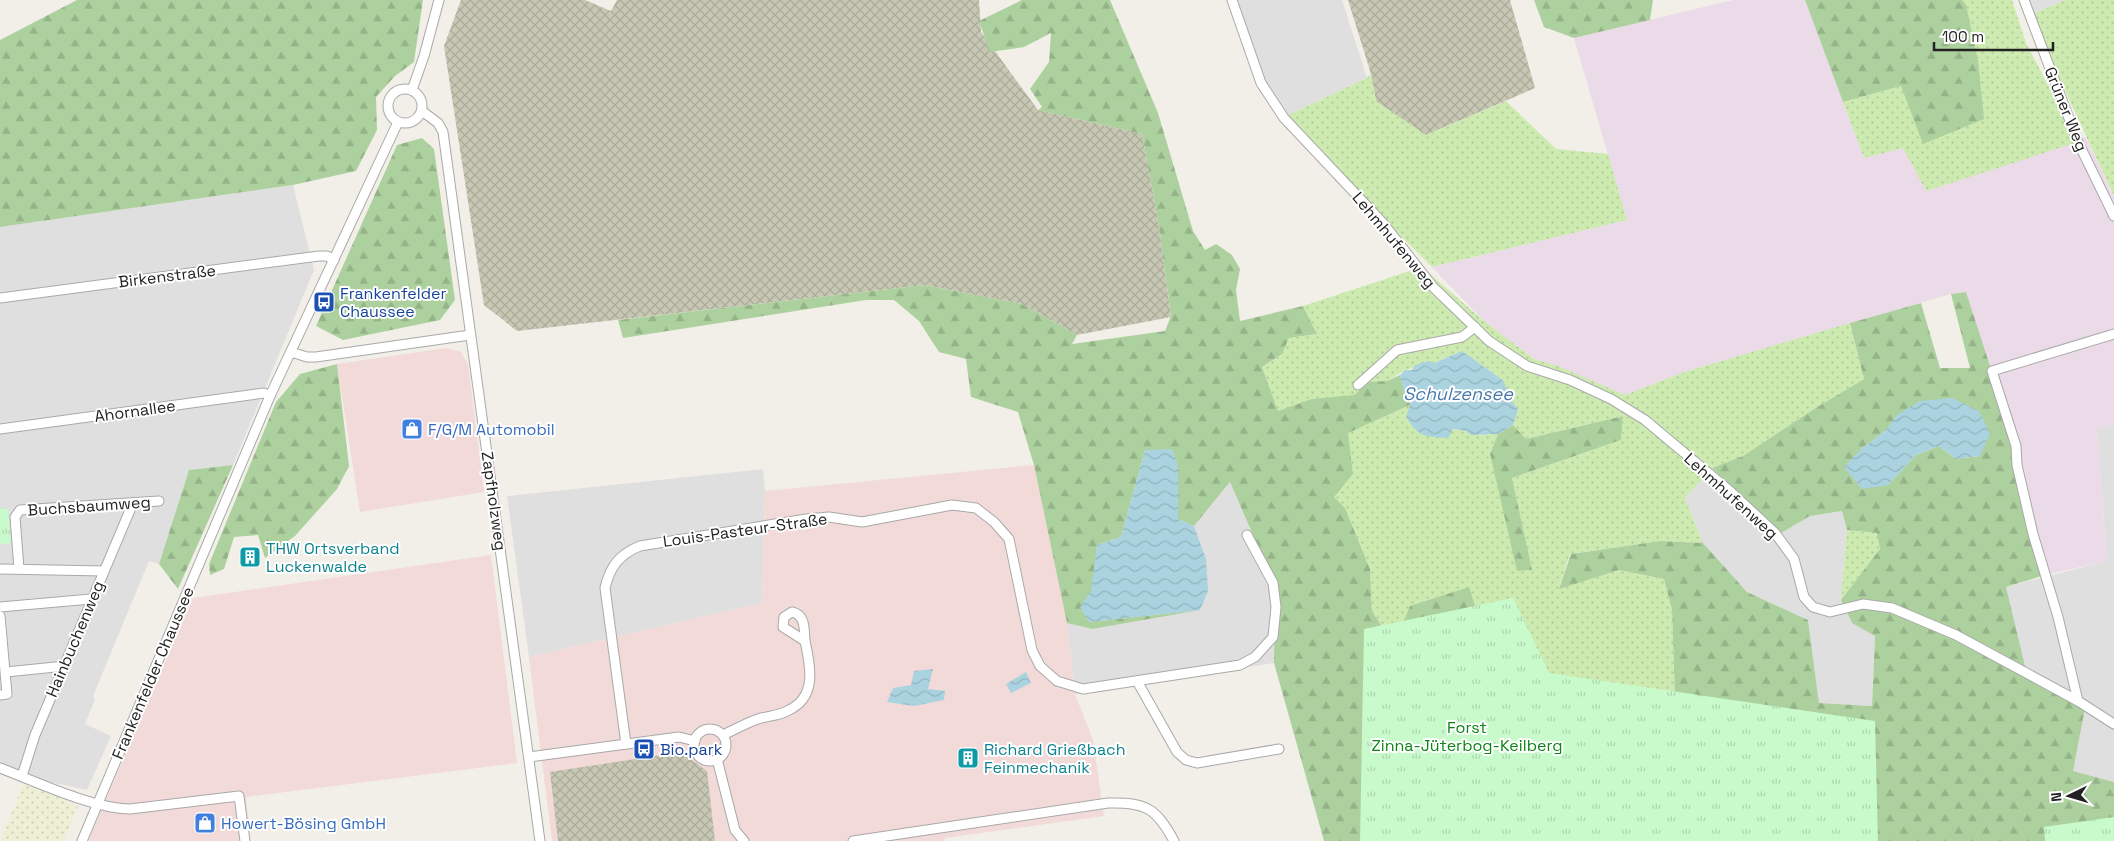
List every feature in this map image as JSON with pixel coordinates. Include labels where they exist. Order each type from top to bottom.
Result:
[{"type":"street","points":[[412,90],[430,38],[438,0]]},
{"type":"street","name":"Lehmhufenweg","points":[[1232,0],[1260,83],[1284,118],[1383,223],[1433,287],[1489,340],[1527,366],[1570,380],[1611,399],[1645,420],[1731,492],[1775,533],[1794,559],[1804,598],[1814,607],[1830,612],[1863,604],[1892,608],[1956,635],[2078,701],[2114,724]]},
{"type":"street","name":"Grüner Weg","points":[[2024,0],[2078,142],[2114,216]]},
{"type":"street","points":[[400,89],[412,90],[420,96],[422,111],[419,117],[409,123],[398,122],[389,114],[388,102],[395,92],[400,89]]},
{"type":"street","name":"Zapfholzweg","points":[[422,111],[438,123],[443,132],[540,841]]},
{"type":"street","name":"Frankenfelder Chaussee","points":[[82,841],[270,396],[398,122]]},
{"type":"street","name":"Birkenstraße","points":[[0,298],[319,256],[327,256],[334,260]]},
{"type":"street","points":[[1358,385],[1397,350],[1462,337],[1475,327]]},
{"type":"street","points":[[2078,701],[2058,617],[2033,534],[2017,465],[2016,446],[1992,371],[2114,334]]},
{"type":"street","points":[[291,352],[307,357],[316,357],[470,335]]},
{"type":"street","name":"Ahornallee","points":[[0,429],[264,393],[270,396]]},
{"type":"street","name":"Buchsbaumweg","points":[[19,569],[15,517],[20,510],[159,501]]},
{"type":"street","name":"Hainbuchenweg","points":[[22,776],[35,735],[133,503]]},
{"type":"street","name":"Louis-Pasteur-Straße","points":[[626,744],[605,596],[607,579],[617,560],[626,552],[640,546],[829,516],[862,522],[952,505],[976,508],[994,522],[1008,539],[1032,650],[1040,666],[1057,681],[1084,689],[1240,665],[1255,657],[1273,637],[1276,607],[1272,583],[1247,535]]},
{"type":"street","points":[[0,569],[104,572]]},
{"type":"street","points":[[0,607],[91,599]]},
{"type":"street","points":[[0,616],[7,694],[0,695]]},
{"type":"street","points":[[723,736],[756,719],[786,712],[799,705],[808,692],[811,680],[810,662],[805,641]]},
{"type":"street","points":[[6,672],[65,666]]},
{"type":"street","points":[[1137,681],[1177,752],[1186,760],[1197,763],[1279,749]]},
{"type":"street","points":[[714,729],[723,736],[725,749],[716,759],[707,760],[698,755],[694,741],[700,732],[714,729]]},
{"type":"street","points":[[529,757],[679,737],[694,741]]},
{"type":"street","points":[[716,759],[735,830],[744,841]]},
{"type":"street","points":[[0,768],[108,808],[130,809],[239,796],[245,841]]},
{"type":"street","points":[[853,841],[1108,803],[1126,802],[1148,808],[1163,820],[1174,841]]},
{"type":"shaded area","points":[[461,0],[585,0],[611,11],[617,0],[979,0],[981,32],[1038,110],[1142,134],[1159,226],[1171,317],[1077,335],[1022,304],[925,285],[517,331],[484,305],[444,46]]},
{"type":"shaded area","points":[[1230,0],[1342,0],[1367,78],[1282,118],[1258,83]]},
{"type":"shaded area","points":[[1348,0],[1510,0],[1535,88],[1426,135],[1408,127],[1376,101],[1371,74]]},
{"type":"shaded area","points":[[1733,0],[1805,0],[1864,158],[1903,147],[1926,191],[2086,137],[2114,197],[2114,424],[2097,429],[2107,561],[2045,575],[1966,292],[1951,294],[1684,372],[1625,395],[1534,359],[1484,321],[1432,267],[1627,220],[1574,38]]},
{"type":"shaded area","points":[[2024,0],[2065,0],[2030,15]]},
{"type":"shaded area","points":[[293,185],[314,270],[233,465],[189,470],[159,564],[149,561],[93,696],[95,699],[85,724],[111,736],[87,790],[22,776],[0,768],[0,227]]},
{"type":"shaded area","points":[[446,348],[461,352],[468,364],[484,492],[360,512],[337,364]]},
{"type":"shaded area","points":[[2114,424],[2114,782],[2072,771],[2086,703],[2022,668],[2006,587],[2107,561],[2097,429]]},
{"type":"shaded area","points":[[1034,465],[1067,623],[1075,694],[1093,740],[1104,816],[945,838],[945,841],[552,841],[529,657],[762,603],[765,491]]},
{"type":"shaded area","points":[[1712,468],[1780,533],[1810,516],[1842,511],[1847,530],[1841,600],[1852,623],[1875,635],[1872,706],[1819,703],[1808,620],[1747,592],[1703,543],[1685,498]]},
{"type":"shaded area","points":[[763,469],[765,491],[762,603],[529,657],[507,496]]},
{"type":"shaded area","points":[[1230,482],[1275,586],[1274,663],[1075,694],[1067,623],[1092,629],[1206,559],[1194,526]]},
{"type":"shaded area","points":[[491,555],[517,763],[246,797],[250,841],[88,841],[193,598]]},
{"type":"shaded area","points":[[681,752],[707,771],[715,841],[558,841],[550,772]]},
{"type":"shaded area","points":[[24,782],[78,806],[64,841],[0,841]]},
{"type":"green space","points":[[77,0],[423,0],[414,62],[395,76],[376,97],[377,130],[356,171],[293,185],[0,227],[0,40]]},
{"type":"green space","points":[[1022,0],[1110,0],[1158,113],[1193,231],[1205,250],[1216,244],[1232,255],[1240,269],[1236,290],[1240,321],[1303,306],[1317,334],[1289,338],[1282,354],[1262,367],[1278,411],[1312,399],[1354,395],[1370,382],[1387,381],[1400,375],[1405,394],[1407,387],[1410,405],[1348,433],[1353,474],[1334,497],[1345,508],[1370,569],[1372,611],[1394,645],[1410,606],[1469,587],[1518,741],[1403,841],[1324,841],[1274,663],[1275,586],[1230,482],[1194,526],[1178,519],[1178,465],[1145,450],[1121,537],[1097,545],[1089,622],[1200,610],[1092,629],[1067,623],[1034,465],[1018,412],[971,397],[966,359],[939,352],[919,321],[894,300],[866,300],[623,338],[618,320],[925,285],[1022,304],[1077,335],[1072,344],[1165,331],[1171,316],[1159,226],[1142,134],[1038,110],[1042,107],[1030,89],[1049,62],[1051,33],[1024,47],[990,52],[979,21]]},
{"type":"green space","points":[[1534,0],[1653,0],[1650,20],[1574,38],[1544,27]]},
{"type":"green space","points":[[1805,0],[1962,0],[1966,5],[1978,60],[1984,119],[1923,144],[1901,86],[1843,102]]},
{"type":"green space","points":[[1962,0],[2012,0],[2026,43],[2078,142],[1926,191],[1903,148],[1864,158],[1843,102],[1901,86],[1978,60],[1966,6]]},
{"type":"green space","points":[[2065,0],[2114,0],[2114,196],[2030,15]]},
{"type":"green space","points":[[1371,74],[1376,101],[1426,135],[1506,101],[1556,149],[1608,154],[1627,220],[1432,267],[1282,118],[1367,78]]},
{"type":"green space","points":[[422,138],[434,149],[455,300],[440,320],[343,340],[316,326],[397,145]]},
{"type":"green space","points":[[1422,267],[1484,321],[1534,359],[1558,366],[1625,395],[1684,372],[1850,323],[1864,379],[1743,456],[1712,468],[1685,498],[1703,543],[1660,541],[1570,554],[1559,588],[1619,570],[1664,579],[1672,610],[1676,731],[1403,841],[1395,646],[1372,611],[1370,569],[1345,508],[1333,497],[1353,474],[1347,433],[1410,405],[1453,429],[1466,431],[1471,435],[1498,434],[1490,454],[1518,571],[1531,570],[1512,478],[1621,440],[1623,416],[1526,439],[1513,425],[1518,410],[1508,395],[1504,381],[1462,351],[1434,363],[1405,370],[1387,381],[1374,383],[1354,395],[1278,411],[1262,367],[1282,354],[1289,338],[1317,334],[1303,306]]},
{"type":"green space","points":[[1966,292],[2016,446],[2045,575],[2006,587],[2026,670],[2086,703],[2073,771],[2114,782],[2114,841],[1434,841],[1676,730],[1672,610],[1664,579],[1619,570],[1559,589],[1571,554],[1660,541],[1703,543],[1747,592],[1808,620],[1819,703],[1872,706],[1875,636],[1852,623],[1841,600],[1880,549],[1877,533],[1847,530],[1842,511],[1810,516],[1781,533],[1712,468],[1743,456],[1814,409],[1864,379],[1850,323],[1921,303],[1940,368],[1970,368],[1951,294]],"holes":[[[1885,431],[1980,456],[1956,459],[1939,446],[1916,455],[1888,485],[1861,449]]]},
{"type":"green space","points":[[337,364],[349,466],[337,489],[295,536],[265,558],[258,535],[234,537],[224,569],[210,575],[209,564],[276,402],[300,374]]},
{"type":"green space","points":[[1623,416],[1621,440],[1512,478],[1532,570],[1517,571],[1490,454],[1498,434],[1513,425],[1526,439]]},
{"type":"green space","points":[[233,465],[178,589],[159,564],[189,470]]},
{"type":"green space","points":[[0,508],[8,509],[11,543],[0,544]]},
{"type":"green space","points":[[1847,530],[1877,533],[1881,549],[1841,600]]},
{"type":"green space","name":"Forst Zinna-Jüterbog-Keilberg","points":[[1513,598],[1549,673],[1875,721],[1878,841],[1360,841],[1364,629]]},
{"type":"green space","points":[[2114,817],[2114,841],[2045,841],[2044,827]]},
{"type":"water","name":"Schulzensee","points":[[1462,351],[1504,381],[1508,395],[1518,410],[1513,425],[1498,434],[1471,435],[1466,431],[1453,429],[1448,438],[1423,435],[1410,424],[1406,417],[1410,405],[1407,389],[1405,395],[1400,375],[1405,370],[1412,370],[1415,365],[1429,361],[1434,363]]},
{"type":"water","points":[[1952,398],[1979,411],[1990,433],[1980,456],[1956,459],[1939,446],[1916,455],[1888,485],[1862,489],[1844,467],[1861,449],[1885,431],[1897,415],[1920,401]]},
{"type":"water","points":[[1172,449],[1178,465],[1178,519],[1194,526],[1206,559],[1208,591],[1200,610],[1089,622],[1080,607],[1091,591],[1097,545],[1121,537],[1145,450]]},
{"type":"water","points":[[933,669],[928,689],[945,691],[944,700],[914,706],[887,702],[893,688],[911,685],[914,671]]},
{"type":"water","points":[[1026,672],[1031,683],[1011,693],[1006,684]]},
{"type":"place","name":"Frankenfelder Chaussee","points":[[324,302]]},
{"type":"place","name":"F/G/M Automobil","points":[[412,429]]},
{"type":"place","name":"THW Ortsverband Luckenwalde","points":[[250,557]]},
{"type":"place","name":"Bio.park","points":[[644,749]]},
{"type":"place","name":"Richard Grießbach Feinmechanik","points":[[968,758]]},
{"type":"place","name":"Howert-Bösing GmbH","points":[[205,823]]}]
